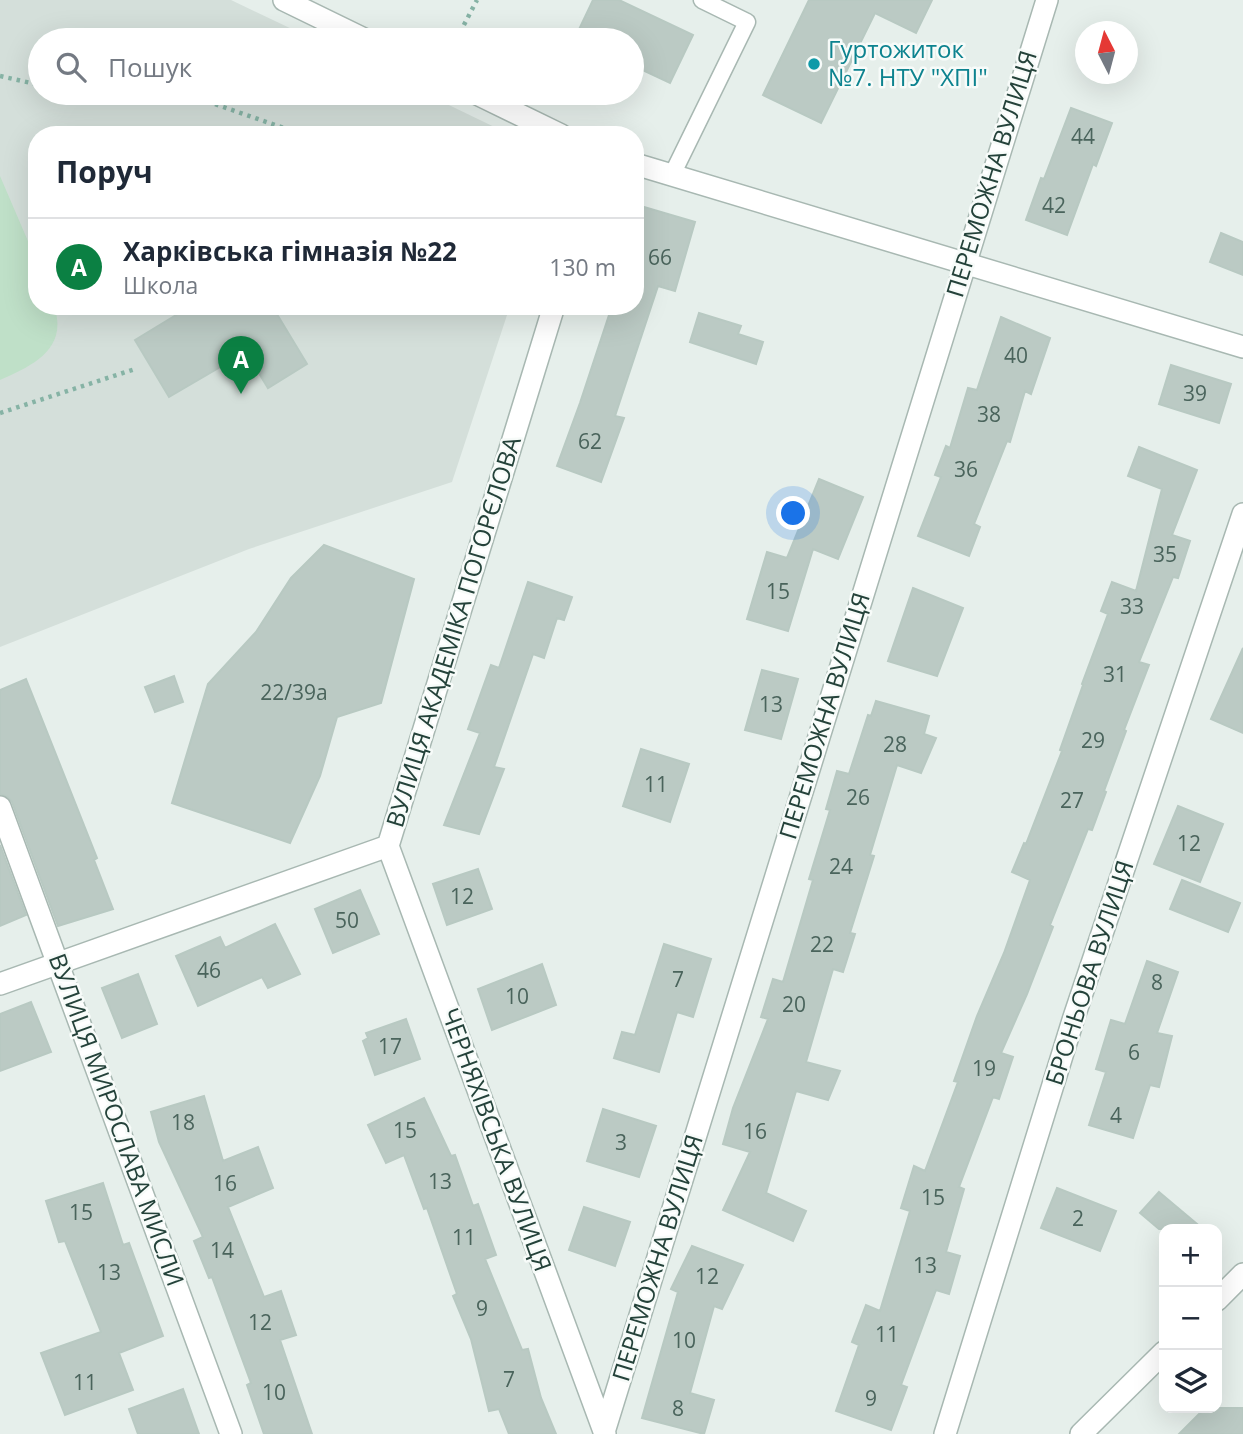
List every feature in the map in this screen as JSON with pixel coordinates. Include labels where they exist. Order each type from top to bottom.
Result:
[{"type":"street","points":[[285,0],[342,28]]},
{"type":"street","name":"ПЕРЕМОЖНА ВУЛИЦЯ","points":[[605,1433],[1047,0]]},
{"type":"street","points":[[500,105],[543,126]]},
{"type":"street","points":[[644,166],[1243,347]]},
{"type":"street","name":"ВУЛИЦЯ АКАДЕМІКА ПОГОРЄЛОВА","points":[[0,984],[388,846],[551,315]]},
{"type":"street","name":"БРОНЬОВА ВУЛИЦЯ","points":[[945,1434],[1074,1017],[1243,514]]},
{"type":"street","name":"ВУЛИЦЯ МИРОСЛАВА МИСЛИ","points":[[0,807],[231,1434]]},
{"type":"street","name":"ЧЕРНЯХІВСЬКА ВУЛИЦЯ","points":[[388,846],[605,1433]]},
{"type":"street","points":[[1222,1295],[1243,1274]]},
{"type":"street","points":[[1081,1434],[1159,1357]]},
{"type":"lane","points":[[672,174],[747,22],[702,0]]},
{"type":"path","points":[[462,28],[477,0]]},
{"type":"path","points":[[0,76],[28,82]]},
{"type":"path","points":[[218,105],[278,126]]},
{"type":"path","points":[[0,413],[135,369]]},
{"type":"shaded area","points":[[0,0],[231,0],[290,28],[28,28],[28,105],[449,105],[492,126],[28,126],[28,315],[507,315],[452,482],[249,549],[0,647]]},
{"type":"green space","points":[[0,176],[28,241],[28,315],[56,315],[57,321],[52,345],[45,354],[24,369],[0,380]]},
{"type":"building","points":[[593,0],[619,0],[693,35],[670,83],[644,71],[644,28],[580,28]]},
{"type":"building","name":"Гуртожиток №7. НТУ \"ХПІ\"","points":[[809,0],[932,0],[916,33],[875,13],[821,123],[763,95]]},
{"type":"building","points":[[1071,108],[1112,123],[1096,166],[1093,164],[1067,235],[1026,220]]},
{"type":"building","points":[[644,207],[695,222],[675,291],[658,286],[615,416],[624,418],[601,482],[557,466],[609,315],[644,315]]},
{"type":"building","points":[[1221,233],[1243,242],[1243,275],[1210,262]]},
{"type":"building","points":[[699,313],[741,326],[738,334],[763,342],[756,364],[690,342]]},
{"type":"building","points":[[176,315],[277,315],[307,364],[268,388],[246,352],[169,397],[135,340]]},
{"type":"building","points":[[1001,317],[1050,338],[1031,394],[1025,391],[1010,442],[1007,441],[974,524],[980,527],[969,556],[918,536],[941,477],[935,475],[946,446],[950,448],[968,388],[977,390]]},
{"type":"building","points":[[1171,365],[1231,384],[1219,423],[1159,404]]},
{"type":"building","points":[[1139,447],[1197,470],[1172,535],[1190,541],[1178,578],[1173,577],[1139,662],[1149,665],[1124,730],[1126,731],[1092,830],[1088,829],[1050,925],[1053,927],[1027,994],[1001,1053],[1013,1057],[999,1099],[993,1097],[959,1187],[964,1189],[946,1252],[960,1256],[949,1294],[936,1290],[901,1385],[907,1387],[891,1430],[836,1411],[859,1345],[852,1342],[866,1305],[880,1311],[910,1211],[901,1208],[914,1166],[925,1171],[958,1082],[954,1081],[977,1016],[1004,953],[1030,880],[1012,872],[1024,843],[1026,844],[1062,751],[1060,750],[1082,684],[1108,614],[1101,611],[1112,582],[1136,591],[1162,489],[1128,476]]},
{"type":"building","points":[[819,479],[863,497],[838,559],[813,549],[788,631],[747,619],[767,552],[787,558]]},
{"type":"building","points":[[324,545],[414,579],[381,703],[337,717],[320,776],[290,843],[172,803],[208,684],[256,632],[291,578]]},
{"type":"building","points":[[528,582],[572,597],[564,620],[557,618],[544,658],[533,654],[494,767],[504,769],[479,834],[444,825],[480,733],[468,729],[491,665],[499,668]]},
{"type":"building","points":[[913,588],[963,608],[937,676],[888,661]]},
{"type":"building","points":[[1243,648],[1243,733],[1211,719]]},
{"type":"building","points":[[762,670],[798,679],[781,739],[745,730]]},
{"type":"building","points":[[174,676],[183,702],[155,712],[145,687]]},
{"type":"building","points":[[26,679],[97,858],[94,860],[113,909],[58,926],[12,802],[0,794],[0,690]]},
{"type":"building","points":[[876,701],[929,716],[924,734],[936,738],[921,773],[897,765],[870,855],[874,856],[850,933],[855,934],[843,972],[833,969],[806,1062],[840,1071],[828,1100],[796,1091],[766,1193],[806,1211],[793,1241],[723,1210],[750,1152],[723,1144],[733,1108],[768,1019],[761,1017],[773,979],[783,982],[813,880],[809,879],[830,810],[826,809],[837,771],[849,774],[868,715],[871,716]]},
{"type":"building","points":[[641,749],[689,764],[670,822],[623,806]]},
{"type":"building","points":[[1178,806],[1223,824],[1200,882],[1154,864]]},
{"type":"building","points":[[0,845],[26,915],[0,926]]},
{"type":"building","points":[[478,869],[492,909],[447,925],[433,884]]},
{"type":"building","points":[[1182,880],[1240,903],[1228,932],[1170,909]]},
{"type":"building","points":[[360,890],[379,934],[333,953],[315,909]]},
{"type":"building","points":[[275,924],[300,974],[268,988],[262,977],[198,1006],[176,956],[220,937],[225,948]]},
{"type":"building","points":[[664,944],[711,959],[693,1017],[677,1012],[659,1072],[614,1058],[622,1032],[635,1035]]},
{"type":"building","points":[[1147,961],[1178,972],[1157,1033],[1172,1036],[1159,1087],[1150,1085],[1133,1138],[1089,1125],[1106,1072],[1096,1069],[1111,1020],[1125,1024]]},
{"type":"building","points":[[542,964],[556,1005],[492,1030],[478,989]]},
{"type":"building","points":[[138,974],[157,1024],[122,1038],[102,988]]},
{"type":"building","points":[[31,1002],[51,1052],[0,1071],[0,1014]]},
{"type":"building","points":[[406,1019],[420,1059],[375,1075],[363,1041],[368,1038],[366,1033]]},
{"type":"building","points":[[204,1096],[223,1161],[258,1147],[273,1188],[228,1207],[264,1297],[281,1291],[296,1335],[280,1340],[312,1434],[264,1434],[247,1385],[251,1383],[212,1277],[209,1278],[194,1241],[203,1237],[159,1142],[151,1112]]},
{"type":"building","points":[[424,1098],[451,1156],[455,1155],[473,1206],[478,1204],[496,1255],[485,1259],[522,1350],[528,1349],[541,1398],[556,1434],[509,1434],[499,1409],[489,1411],[471,1339],[453,1296],[457,1294],[427,1208],[424,1209],[404,1155],[386,1163],[368,1125]]},
{"type":"building","points":[[603,1109],[656,1126],[639,1177],[587,1161]]},
{"type":"building","points":[[103,1183],[123,1245],[129,1243],[163,1336],[119,1353],[133,1390],[65,1415],[41,1353],[101,1332],[65,1241],[59,1242],[46,1201]]},
{"type":"building","points":[[1057,1188],[1116,1211],[1100,1251],[1041,1228]]},
{"type":"building","points":[[1159,1192],[1197,1224],[1159,1224],[1159,1229],[1140,1213]]},
{"type":"building","points":[[584,1207],[630,1222],[615,1266],[569,1250]]},
{"type":"building","points":[[692,1246],[743,1265],[722,1309],[714,1306],[690,1393],[714,1400],[704,1434],[642,1418],[678,1292],[671,1289]]},
{"type":"building","points":[[183,1389],[199,1434],[138,1434],[129,1409]]},
{"type":"building","points":[[1222,1408],[1243,1408],[1243,1434],[1179,1434],[1200,1413],[1222,1413]]},
{"type":"place","name":"Гуртожиток №7. НТУ \"ХПІ\"","points":[[814,64]]},
{"type":"place","name":"Харківська гімназія №22","points":[[241,394]]}]
